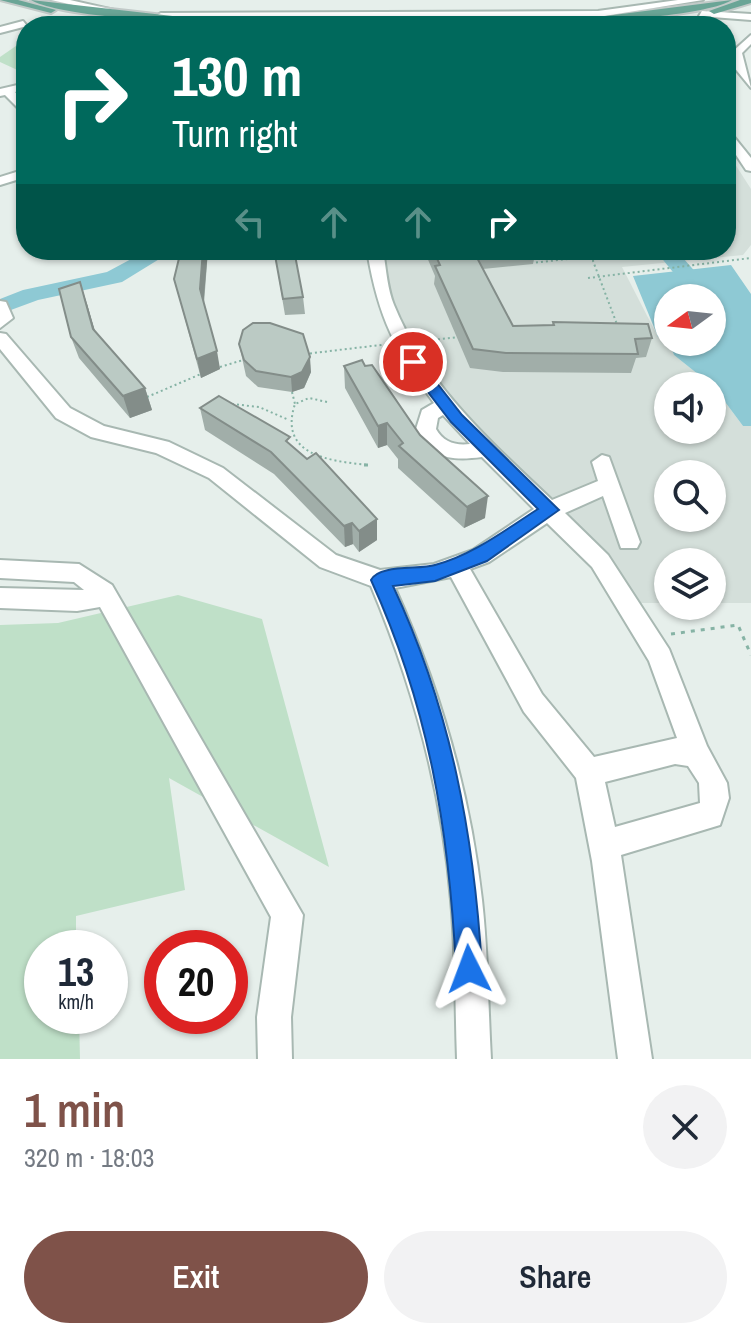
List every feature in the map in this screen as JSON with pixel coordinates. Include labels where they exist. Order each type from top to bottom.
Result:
[{"type":"main road","points":[[3,0],[80,16]]},
{"type":"main road","points":[[36,0],[144,16]]},
{"type":"main road","points":[[643,16],[727,0]]},
{"type":"main road","points":[[680,16],[702,14],[751,0]]},
{"type":"street","points":[[56,0],[159,16]]},
{"type":"street","points":[[454,16],[598,14],[698,0]]},
{"type":"street","points":[[702,14],[735,16]]},
{"type":"street","points":[[751,38],[737,52],[738,66],[751,85]]},
{"type":"street","points":[[736,145],[751,167]]},
{"type":"street","points":[[377,260],[384,302],[413,362],[445,404],[600,561],[660,657],[696,754],[712,775],[718,799],[710,815],[604,845]]},
{"type":"street","points":[[1,321],[63,413],[98,432],[162,447],[216,473],[328,561],[380,580],[435,573],[481,556],[550,510],[609,485]]},
{"type":"street","points":[[602,462],[629,542]]},
{"type":"street","points":[[456,565],[533,703],[589,772],[604,845],[635,1059]]},
{"type":"street","points":[[0,569],[79,573],[104,592],[287,915],[274,1017],[275,1059]]},
{"type":"street","points":[[380,580],[404,631],[439,738],[464,879],[474,1059]]},
{"type":"street","points":[[0,598],[77,601],[99,598],[104,592]]},
{"type":"street","points":[[589,772],[675,751],[696,754]]},
{"type":"path","points":[[527,263],[557,260]]},
{"type":"path","points":[[588,278],[732,260]]},
{"type":"path","points":[[593,261],[622,338]]},
{"type":"path","points":[[414,342],[463,336]]},
{"type":"path","points":[[303,354],[397,344]]},
{"type":"path","points":[[219,367],[243,360]]},
{"type":"path","points":[[147,397],[205,373]]},
{"type":"path","points":[[292,392],[295,404],[289,420],[291,432],[303,449],[322,459],[368,465]]},
{"type":"path","points":[[295,404],[309,398],[327,402]]},
{"type":"path","points":[[232,404],[259,407],[289,420]]},
{"type":"path","points":[[648,638],[738,625],[751,655]]},
{"type":"shaded area","points":[[736,166],[751,189],[751,245],[743,255],[736,256]]},
{"type":"shaded area","points":[[382,260],[693,260],[622,267],[654,329],[654,356],[675,356],[695,372],[654,372],[654,444],[726,444],[726,403],[743,426],[751,426],[751,603],[726,603],[726,548],[654,548],[654,603],[637,603],[608,560],[572,519],[461,418],[411,352],[393,308]]},
{"type":"green space","points":[[16,46],[16,69],[0,62],[0,57]]},
{"type":"green space","points":[[178,595],[262,619],[329,867],[169,778],[185,890],[76,916],[76,930],[24,930],[24,1034],[79,1034],[80,1059],[0,1059],[0,625],[58,623]]},
{"type":"water","points":[[731,265],[751,294],[751,426],[743,426],[726,403],[726,372],[695,372],[675,356],[726,356],[726,284],[654,284],[654,327],[633,276]]},
{"type":"building","points":[[179,260],[202,260],[200,289],[217,351],[197,359],[174,279]]},
{"type":"building","points":[[276,260],[296,260],[303,297],[283,299]]},
{"type":"building","points":[[438,260],[478,260],[513,326],[554,325],[553,322],[648,324],[652,338],[635,339],[638,354],[506,353],[473,349],[435,266],[440,265]]},
{"type":"building","points":[[80,282],[93,329],[145,388],[123,396],[71,337],[59,289]]},
{"type":"building","points":[[253,323],[270,323],[303,334],[310,357],[302,372],[291,377],[256,371],[244,360],[239,344],[243,330]]},
{"type":"building","points":[[362,360],[365,366],[372,365],[420,435],[488,496],[467,507],[399,446],[403,443],[387,423],[378,426],[344,366]]},
{"type":"building","points":[[219,396],[290,437],[286,441],[307,459],[316,453],[377,519],[359,531],[352,523],[344,526],[271,452],[200,408]]},
{"type":"waterway","points":[[0,307],[31,295],[114,277],[145,260]]},
{"type":"waterway","points":[[674,260],[694,284]]},
{"type":"route","points":[[413,362],[456,419],[550,510],[481,556],[435,573],[380,580],[404,631],[439,738],[464,879],[469,969]]}]
